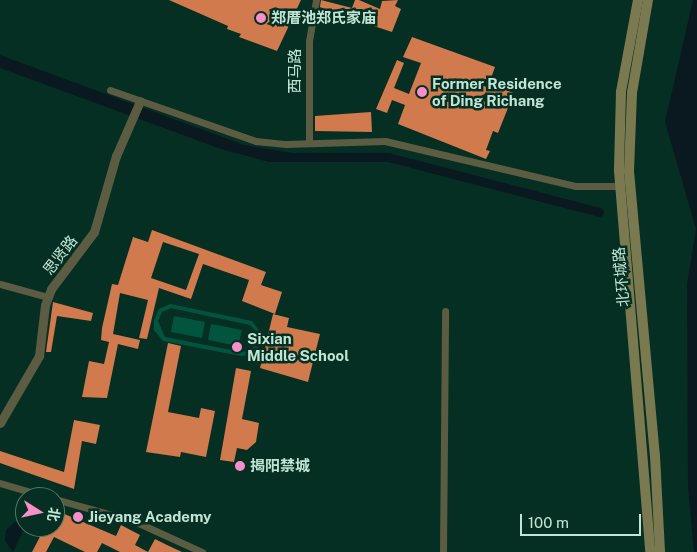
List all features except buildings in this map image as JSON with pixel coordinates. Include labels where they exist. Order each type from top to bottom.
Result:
[{"type":"main road","name":"北环城路","points":[[638,0],[621,92],[619,186],[650,552]]},
{"type":"main road","name":"北环城路","points":[[648,0],[632,93],[629,179],[655,456],[660,552]]},
{"type":"street","name":"西马路","points":[[309,142],[309,41],[316,0]]},
{"type":"street","points":[[110,90],[139,103],[256,141],[385,141],[575,186],[619,186]]},
{"type":"street","name":"思贤路","points":[[0,423],[39,356],[48,297],[58,278],[94,232],[116,156],[139,103]]},
{"type":"street","points":[[0,284],[48,297]]},
{"type":"street","points":[[443,552],[445,311]]},
{"type":"street","points":[[0,483],[15,487]]},
{"type":"street","points":[[65,502],[134,521],[202,552]]},
{"type":"green space","points":[[170,304],[252,321],[262,335],[259,347],[249,355],[241,356],[163,341],[154,330],[154,320],[159,309]],"holes":[[[171,308],[250,325],[257,332],[257,342],[251,350],[241,352],[165,337],[158,321],[162,312]]]},
{"type":"green space","points":[[174,316],[205,322],[202,338],[171,332]]},
{"type":"green space","points":[[211,324],[242,330],[238,346],[208,340]]},
{"type":"shaded area","points":[[693,0],[697,0],[697,552],[694,552],[688,488],[687,284],[696,229],[665,122]]},
{"type":"shaded area","points":[[0,55],[244,145],[292,153],[292,162],[269,162],[221,149],[0,68]]},
{"type":"shaded area","points":[[15,522],[15,537],[20,537],[13,552],[5,541],[6,530]]},
{"type":"waterway","points":[[282,157],[388,157],[599,212]]},
{"type":"place","name":"郑厝池郑氏家庙","points":[[261,18]]},
{"type":"place","name":"Former Residence of Ding Richang","points":[[422,92]]},
{"type":"place","name":"Sixian Middle School","points":[[237,347]]},
{"type":"place","name":"揭阳禁城","points":[[240,466]]},
{"type":"place","name":"Jieyang Academy","points":[[78,517]]}]
